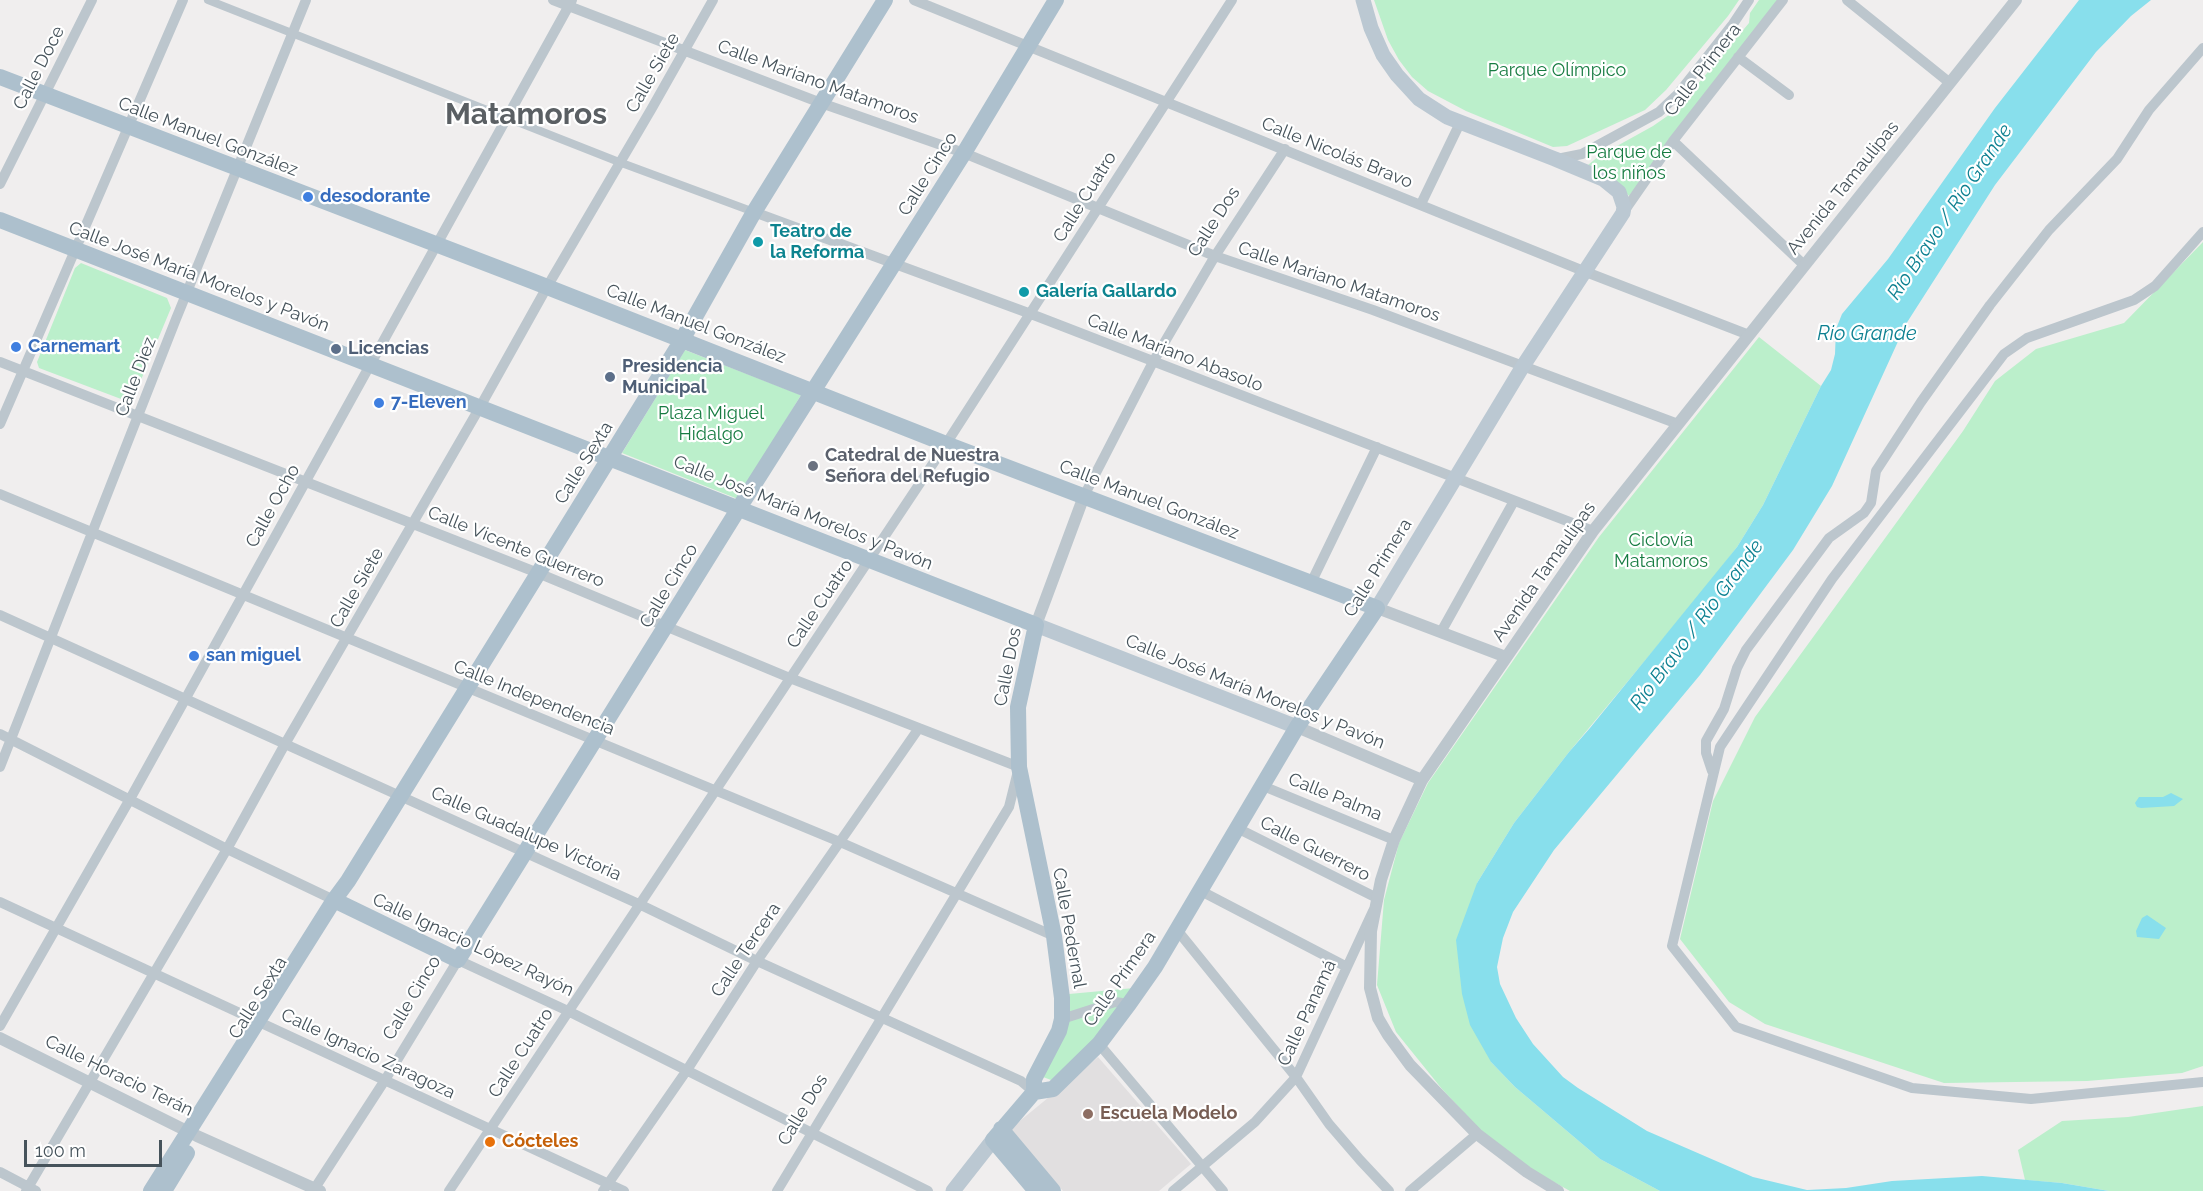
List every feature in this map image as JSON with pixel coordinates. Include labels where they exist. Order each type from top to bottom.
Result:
[{"type":"main road","name":"Calle Sexta","points":[[192,1133],[339,902],[348,881],[400,795],[682,340],[754,212],[885,0]]},
{"type":"main road","name":"Calle Cinco","points":[[458,960],[739,508],[964,153],[1056,0]]},
{"type":"main road","points":[[1363,0],[1377,44],[1397,75],[1432,109],[1460,123],[1603,179],[1619,192],[1623,203],[1623,213]]},
{"type":"main road","name":"Calle Manuel González","points":[[0,77],[946,444],[1377,608]]},
{"type":"main road","name":"Calle Primera","points":[[997,1135],[1034,1092],[1053,1089],[1099,1044],[1155,967],[1297,727],[1377,608],[1523,366],[1623,213]]},
{"type":"main road","name":"Calle José María Morelos y Pavón","points":[[0,220],[1297,727]]},
{"type":"main road","name":"Calle Dos","points":[[1018,767],[1018,707],[1036,625]]},
{"type":"main road","name":"Calle Pedernal","points":[[1018,767],[1054,936],[1062,998],[1062,1018],[1059,1031],[1034,1079],[1034,1092]]},
{"type":"main road","name":"Calle Ignacio López Rayón","points":[[339,902],[458,960]]},
{"type":"main road","points":[[151,1191],[192,1133]]},
{"type":"main road","points":[[164,1191],[192,1133]]},
{"type":"main road","points":[[953,1191],[997,1135]]},
{"type":"main road","points":[[997,1135],[1036,1191]]},
{"type":"main road","points":[[997,1135],[1053,1191]]},
{"type":"street","name":"Calle Doce","points":[[0,184],[92,0]]},
{"type":"street","points":[[0,424],[183,0]]},
{"type":"street","name":"Calle Mariano Abasolo","points":[[208,0],[619,162],[1031,314],[1593,531]]},
{"type":"street","name":"Calle Diez","points":[[0,767],[5,737],[52,639],[92,532],[306,0]]},
{"type":"street","name":"Calle Mariano Matamoros","points":[[553,0],[570,3],[685,51],[821,103],[964,153],[1215,256],[1373,310],[1678,424]]},
{"type":"street","name":"Calle Siete","points":[[30,1190],[89,1082],[227,849],[285,744],[480,407],[546,287],[713,0]]},
{"type":"street","name":"Calle Nicolás Bravo","points":[[914,0],[1586,272],[1749,335]]},
{"type":"street","name":"Calle Cuatro","points":[[449,1191],[946,444],[1098,209],[1164,102],[1232,0]]},
{"type":"street","points":[[1555,159],[1582,154],[1659,112],[1677,95],[1749,0]]},
{"type":"street","name":"Calle Primera","points":[[1623,213],[1673,141],[1783,0]]},
{"type":"street","points":[[1846,0],[1950,83]]},
{"type":"street","name":"Avenida Tamaulipas","points":[[1558,1191],[1527,1172],[1476,1134],[1410,1065],[1378,1018],[1370,988],[1376,903],[1394,840],[1422,780],[1593,531],[2016,0]]},
{"type":"street","name":"Calle Ocho","points":[[0,1026],[130,799],[570,3]]},
{"type":"street","points":[[1713,772],[1706,753],[1706,741],[1724,709],[1737,668],[1746,650],[1829,537],[1864,513],[1871,503],[1876,471],[1921,402],[1990,305],[2049,230],[2117,159],[2149,110],[2203,48]]},
{"type":"street","points":[[1738,57],[1789,95]]},
{"type":"street","points":[[1421,204],[1460,123]]},
{"type":"street","points":[[1673,141],[1804,266]]},
{"type":"street","name":"Calle Dos","points":[[1036,625],[1084,496],[1153,362],[1215,256],[1285,149]]},
{"type":"street","points":[[2203,232],[2155,286],[2134,300],[2027,338],[2004,354],[1832,579],[1720,747],[1672,946],[1736,1027],[1912,1088],[2031,1099],[2203,1082]]},
{"type":"street","name":"Calle Vicente Guerrero","points":[[0,362],[538,573],[790,678],[1018,767]]},
{"type":"street","points":[[1311,583],[1377,447]]},
{"type":"street","name":"Calle Independencia","points":[[0,494],[840,842],[1054,936]]},
{"type":"street","points":[[1441,632],[1514,501]]},
{"type":"street","points":[[1377,608],[1506,657]]},
{"type":"street","name":"Calle Guadalupe Victoria","points":[[0,615],[641,905],[1021,1081],[1034,1092]]},
{"type":"street","name":"Calle José María Morelos y Pavón","points":[[1297,727],[1422,780]]},
{"type":"street","name":"Calle Tercera","points":[[605,1187],[919,728]]},
{"type":"street","name":"Calle Ignacio López Rayón","points":[[5,737],[227,849],[339,902]]},
{"type":"street","name":"Calle Dos","points":[[777,1191],[1009,807],[1018,767]]},
{"type":"street","name":"Calle Palma","points":[[1263,786],[1394,840]]},
{"type":"street","name":"Calle Guerrero","points":[[1238,828],[1376,903]]},
{"type":"street","points":[[1201,891],[1347,967]]},
{"type":"street","name":"Calle Ignacio Zaragoza","points":[[0,902],[491,1129],[605,1187],[624,1191]]},
{"type":"street","name":"Calle Panamá","points":[[1173,1191],[1256,1122],[1296,1077],[1376,903]]},
{"type":"street","points":[[1177,930],[1296,1077],[1329,1124],[1389,1191]]},
{"type":"street","name":"Calle Ignacio López Rayón","points":[[458,960],[568,1011],[928,1191]]},
{"type":"street","name":"Calle Cinco","points":[[316,1190],[458,960]]},
{"type":"street","points":[[1062,1018],[1115,1002],[1129,1004]]},
{"type":"street","name":"Calle Horacio Terán","points":[[0,1038],[192,1133],[316,1190]]},
{"type":"street","points":[[1099,1044],[1223,1191]]},
{"type":"street","points":[[1410,1191],[1476,1134]]},
{"type":"street","points":[[0,1172],[30,1190]]},
{"type":"shaded area","name":"Escuela Modelo","points":[[1098,1057],[1191,1164],[1159,1191],[1063,1191],[1010,1129]]},
{"type":"green space","name":"Parque Olímpico","points":[[1374,0],[1739,0],[1666,90],[1645,110],[1567,146],[1553,147],[1466,111],[1428,91],[1412,77],[1399,60],[1388,40]]},
{"type":"green space","name":"Parque de los niños","points":[[1759,0],[1778,0],[1629,196],[1614,178],[1588,165],[1599,156],[1653,126],[1676,110],[1749,23],[1750,13]]},
{"type":"green space","points":[[2203,242],[2203,1066],[2182,1073],[2087,1081],[1944,1083],[1765,1024],[1729,1002],[1680,939],[1713,801],[1755,717],[1963,431],[1995,381],[2036,349],[2124,323]]},
{"type":"green space","points":[[81,263],[167,298],[171,308],[133,399],[129,402],[39,368],[37,362],[75,268]]},
{"type":"green space","name":"Ciclovía Matamoros","points":[[1759,337],[1821,386],[1763,505],[1737,547],[1712,580],[1569,752],[1514,823],[1477,883],[1491,1062],[1515,1087],[1600,1159],[1660,1191],[1570,1191],[1534,1171],[1482,1132],[1442,1089],[1396,1032],[1377,985],[1384,900],[1399,843],[1428,783],[1599,537]]},
{"type":"green space","name":"Plaza Miguel Hidalgo","points":[[685,350],[801,395],[738,499],[622,453]]},
{"type":"green space","points":[[1134,988],[1094,1043],[1051,1080],[1043,1077],[1069,994]]},
{"type":"green space","points":[[2203,1106],[2203,1191],[2109,1191],[2062,1183],[2025,1180],[2018,1150],[2062,1121],[2128,1117]]},
{"type":"water","name":"Rio Grande","points":[[2079,0],[2151,0],[2131,16],[2096,52],[1995,185],[1906,324],[1832,486],[1793,550],[1700,675],[1554,850],[1513,912],[1503,938],[1497,967],[1500,984],[1516,1018],[1533,1044],[1563,1077],[1647,1131],[1753,1177],[1807,1190],[1846,1188],[1892,1181],[1982,1176],[2062,1183],[2109,1191],[1660,1191],[1600,1159],[1515,1087],[1491,1062],[1470,1025],[1462,994],[1456,940],[1477,883],[1514,823],[1569,752],[1737,547],[1763,505],[1831,370],[1835,354],[1836,329],[1842,314],[1888,259],[1995,108]]},
{"type":"water","points":[[2171,793],[2183,799],[2174,806],[2141,808],[2135,803],[2139,797],[2163,797]]},
{"type":"water","points":[[2147,915],[2166,928],[2159,939],[2137,937],[2136,931],[2142,918]]},
{"type":"place","name":"desodorante","points":[[308,197]]},
{"type":"place","name":"Teatro de la Reforma","points":[[758,242]]},
{"type":"place","name":"Galería Gallardo","points":[[1024,292]]},
{"type":"place","name":"Carnemart","points":[[16,347]]},
{"type":"place","name":"Licencias","points":[[336,349]]},
{"type":"place","name":"Presidencia Municipal","points":[[610,377]]},
{"type":"place","name":"7-Eleven","points":[[379,403]]},
{"type":"place","name":"Catedral de Nuestra Señora del Refugio","points":[[813,466]]},
{"type":"place","name":"san miguel","points":[[194,656]]},
{"type":"place","name":"Escuela Modelo","points":[[1088,1114]]},
{"type":"place","name":"Cócteles","points":[[490,1142]]},
{"type":"district","name":"Matamoros","points":[[526,115]]},
{"type":"water label","name":"Río Bravo / Rio Grande","points":[[1950,212]]},
{"type":"water label","name":"Río Bravo / Rio Grande","points":[[1697,625]]}]
